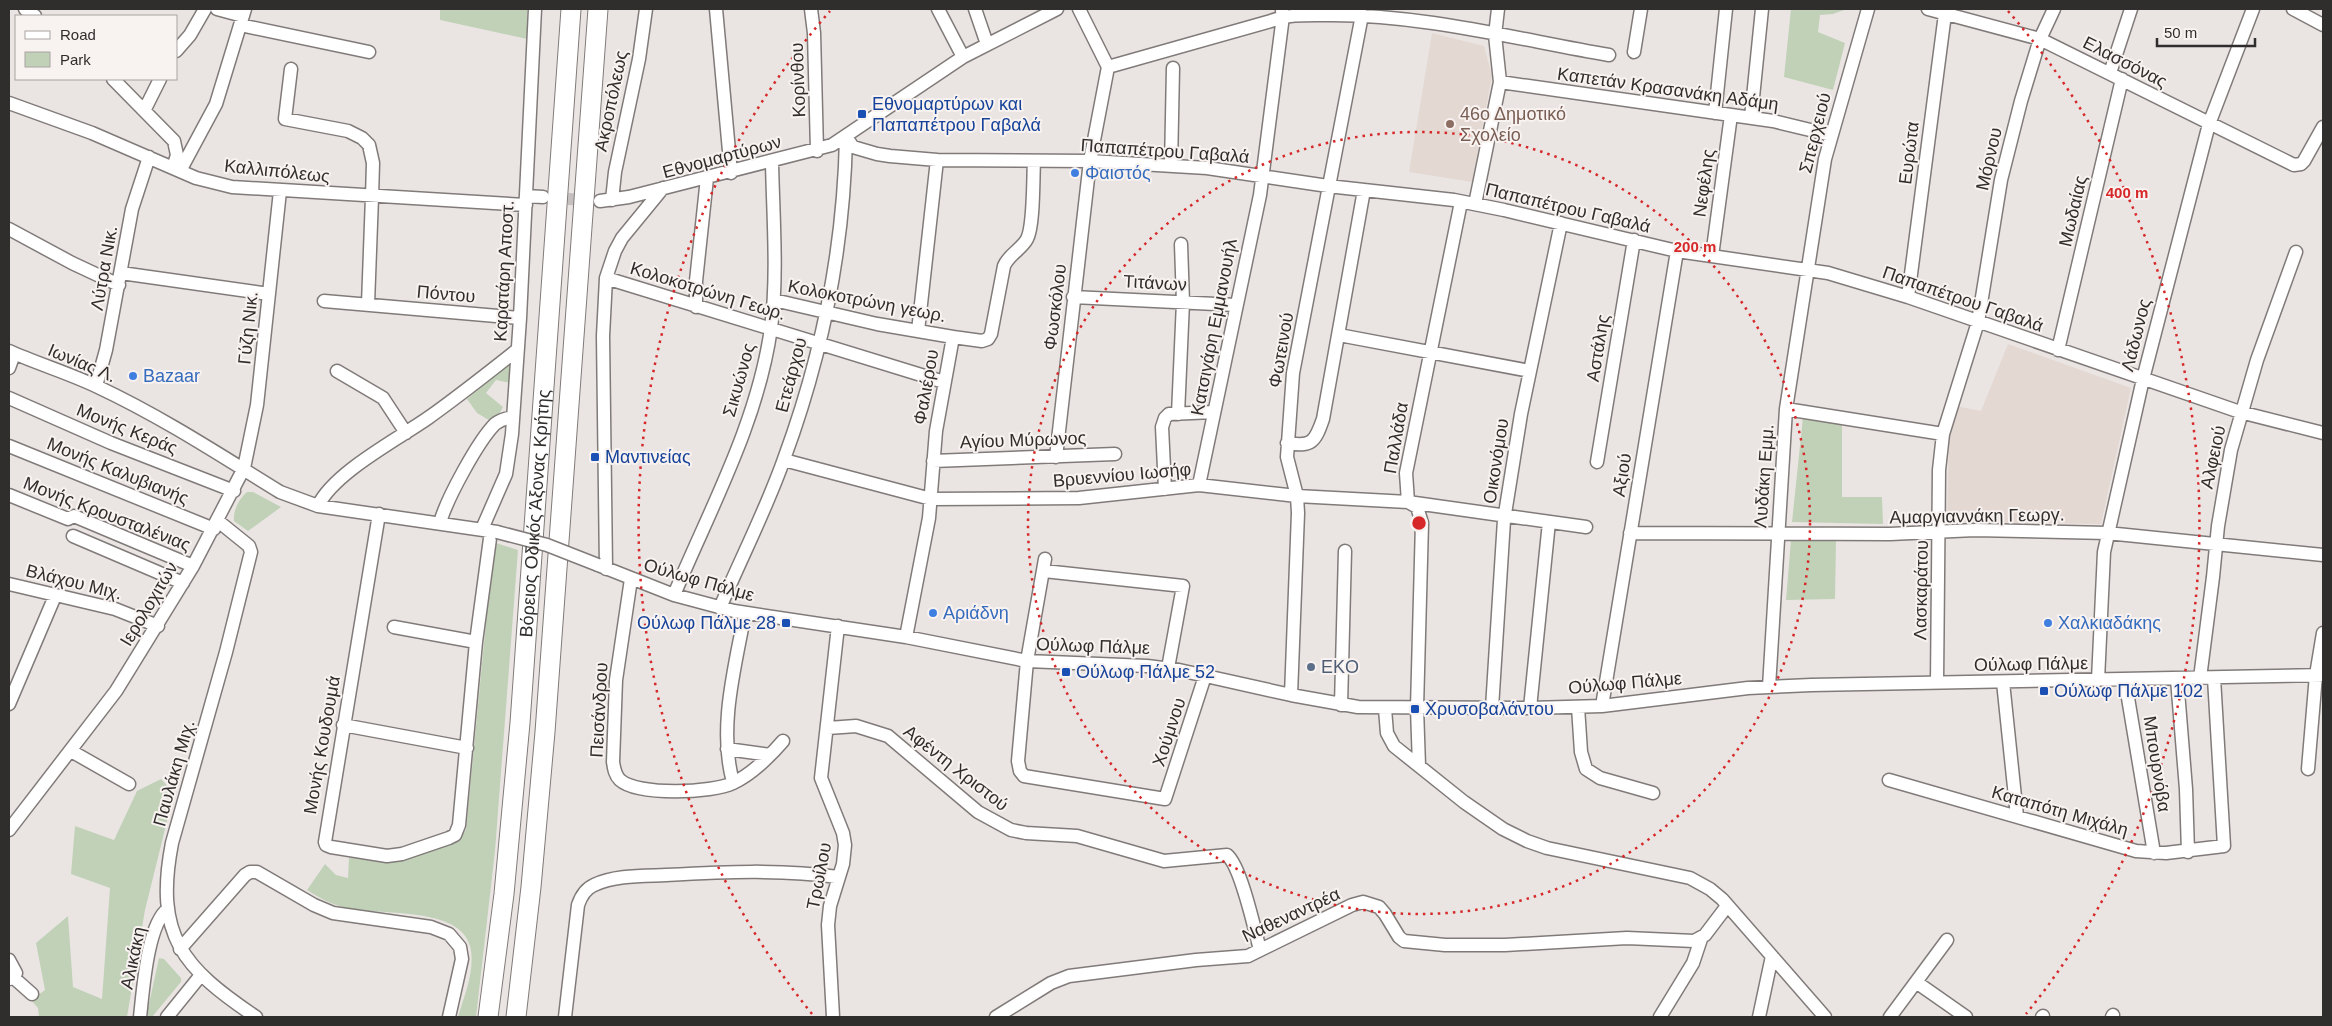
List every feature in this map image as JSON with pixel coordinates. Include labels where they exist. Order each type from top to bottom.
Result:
[{"type":"highway","name":"Βόρειος Οδικός Άξονας Κρήτης","points":[[488,1017],[503,904],[520,723],[571,9]]},
{"type":"highway","name":"Βόρειος Οδικός Άξονας Κρήτης","points":[[516,1017],[532,887],[545,732],[598,9]]},
{"type":"street","points":[[178,49],[190,34],[204,9]]},
{"type":"street","points":[[217,9],[368,52]]},
{"type":"street","name":"Καρατάρη Αποστ.","points":[[458,831],[476,642],[490,531],[506,474],[513,417],[520,318],[535,9]]},
{"type":"street","name":"Ακροπόλεως","points":[[646,9],[639,59],[613,180],[606,201],[663,188]]},
{"type":"street","points":[[716,9],[730,173]]},
{"type":"street","name":"Κορίνθου","points":[[811,9],[814,33],[818,151]]},
{"type":"street","points":[[938,9],[963,56]]},
{"type":"street","points":[[975,9],[987,44]]},
{"type":"street","name":"Εθνομαρτύρων","points":[[602,567],[603,336],[606,278],[615,251],[622,238],[663,188],[818,151],[846,137],[963,56],[1057,9]]},
{"type":"street","points":[[1079,9],[1108,68],[1271,21],[1282,12],[1362,15],[1401,14],[1495,35],[1609,55]]},
{"type":"street","points":[[1475,204],[1500,82],[1495,35],[1498,9]]},
{"type":"street","points":[[1634,52],[1641,9]]},
{"type":"street","points":[[1714,113],[1726,9]]},
{"type":"street","points":[[1751,118],[1762,9]]},
{"type":"street","name":"Σπερχειού","points":[[1809,269],[1821,180],[1831,135],[1868,9]]},
{"type":"street","name":"Ελασσόνας","points":[[1928,9],[2040,40],[2110,73],[2288,163],[2298,165],[2304,161],[2323,127]]},
{"type":"street","name":"Μόρνου","points":[[1978,322],[2002,180],[2028,78],[2040,40],[2054,9]]},
{"type":"street","points":[[2110,73],[2131,9]]},
{"type":"street","name":"Λάδωνος","points":[[2098,680],[2101,579],[2107,533],[2143,379],[2209,124],[2253,9]]},
{"type":"street","points":[[2293,9],[2323,25]]},
{"type":"street","name":"Κατσιγάρη Εμμανουήλ","points":[[1199,485],[1262,176],[1282,12]]},
{"type":"street","name":"Ευρώτα","points":[[1908,297],[1945,14]]},
{"type":"street","name":"Φωτεινού","points":[[1291,695],[1298,527],[1296,496],[1287,443],[1293,373],[1362,15]]},
{"type":"street","points":[[176,170],[216,104],[242,17]]},
{"type":"street","name":"Φωσκόλου","points":[[1056,457],[1090,161],[1108,68]]},
{"type":"street","points":[[1171,166],[1173,68]]},
{"type":"street","points":[[291,69],[285,119],[348,132],[362,138],[369,145],[372,156],[372,197],[368,304]]},
{"type":"street","name":"Μωδαίας","points":[[2058,350],[2122,79]]},
{"type":"street","points":[[114,80],[145,109],[176,143],[176,170]]},
{"type":"street","points":[[145,109],[160,80]]},
{"type":"street","name":"Καπετάν Κρασανάκη Αδάμη","points":[[1500,82],[1751,118],[1831,135]]},
{"type":"street","name":"Καλλιπόλεως","points":[[9,103],[149,157],[176,170],[232,187],[280,192],[372,197],[526,201],[543,197]]},
{"type":"street","name":"Νεφέλης","points":[[1712,256],[1731,115]]},
{"type":"street","name":"Παπαπέτρου Γαβαλά","points":[[846,137],[853,147],[877,154],[937,160],[1090,161],[1224,170],[1328,186],[1461,202],[1561,223],[1677,251],[1809,269],[1908,297],[2240,412],[2323,430]]},
{"type":"street","name":"Ετεάρχου","points":[[720,608],[784,460],[818,343],[826,312],[839,238],[846,137]]},
{"type":"street","name":"Λύτρα Νικ.","points":[[96,386],[101,373],[132,209],[149,157]]},
{"type":"street","points":[[918,331],[937,160]]},
{"type":"street","name":"Φαλιέρου","points":[[906,637],[931,499],[933,461],[944,382],[953,336],[982,341],[988,339],[991,334],[1007,258],[1023,244],[1029,233],[1034,161]]},
{"type":"street","name":"Σικυώνος","points":[[674,595],[746,422],[758,386],[771,329],[774,300],[772,162]]},
{"type":"street","points":[[696,307],[696,281],[707,178]]},
{"type":"street","points":[[1287,443],[1302,445],[1311,443],[1318,435],[1323,419],[1364,190]]},
{"type":"street","name":"Γύζη Νικ.","points":[[244,468],[257,405],[280,192]]},
{"type":"street","name":"Παλλάδα","points":[[1408,502],[1406,473],[1461,202]]},
{"type":"street","name":"Οικονόμου","points":[[1492,708],[1504,516],[1530,371],[1561,223]]},
{"type":"street","points":[[9,229],[72,264],[120,279],[269,294]]},
{"type":"street","name":"Αστάλης","points":[[1597,462],[1634,240]]},
{"type":"street","points":[[1178,414],[1183,302],[1180,244]]},
{"type":"street","name":"Αξιού","points":[[1602,706],[1677,251]]},
{"type":"street","name":"Αλφειού","points":[[2200,678],[2224,486],[2240,412],[2296,252]]},
{"type":"street","name":"Λυδάκη Εμμ.","points":[[1769,687],[1786,409],[1809,269]]},
{"type":"street","name":"Κολοκοτρώνη Γεωρ.","points":[[606,278],[944,382]]},
{"type":"street","name":"Τιτάνων","points":[[1073,297],[1236,305]]},
{"type":"street","name":"Κολοκοτρώνη γεωρ.","points":[[774,300],[918,331],[953,336]]},
{"type":"street","name":"Πόντου","points":[[324,301],[520,318]]},
{"type":"street","name":"Λασκαράτου","points":[[1937,683],[1939,470],[1943,434],[1978,322]]},
{"type":"street","points":[[1339,335],[1530,371]]},
{"type":"street","points":[[318,506],[325,493],[343,477],[406,433],[517,350]]},
{"type":"street","points":[[9,368],[12,353]]},
{"type":"street","name":"Ιωνίας Λ.","points":[[12,353],[96,386],[183,432],[244,468]]},
{"type":"street","points":[[337,371],[383,398],[406,433]]},
{"type":"street","name":"Μονής Κεράς","points":[[9,398],[111,443],[234,491]]},
{"type":"street","points":[[1786,409],[1943,434]]},
{"type":"street","points":[[1165,489],[1162,424],[1166,416],[1214,412]]},
{"type":"street","points":[[440,523],[454,490],[489,432],[497,423],[513,417]]},
{"type":"street","name":"Μονής Καλυβιανής","points":[[9,446],[216,525]]},
{"type":"street","name":"Αγίου Μύρωνος","points":[[933,461],[1115,454]]},
{"type":"street","name":"Βρυεννίου Ιωσήφ","points":[[784,460],[931,499],[1071,499],[1199,485],[1296,496],[1408,502],[1586,527]]},
{"type":"street","name":"Ούλωφ Πάλμε","points":[[244,468],[280,492],[318,506],[490,531],[547,545],[674,595],[720,608],[906,637],[1028,661],[1168,668],[1341,705],[1385,709],[1578,707],[1602,706],[1769,687],[2320,675]]},
{"type":"street","name":"Ιερολοχιτών","points":[[9,830],[14,814],[72,751],[116,691],[158,626],[193,566],[234,491],[244,468]]},
{"type":"street","name":"Μονής Κρουσταλένιας","points":[[9,495],[68,519],[74,516],[193,566]]},
{"type":"street","points":[[1408,502],[1417,507],[1422,523],[1416,708],[1419,766]]},
{"type":"street","name":"Μονής Κουδουμά","points":[[379,514],[326,826],[326,845],[395,856],[449,838],[458,831]]},
{"type":"street","points":[[1530,708],[1549,522]]},
{"type":"street","name":"Παυλάκη Μιχ.","points":[[216,525],[249,546],[251,552],[226,652],[172,844],[168,870],[168,909],[173,935],[180,949],[201,975],[256,1017]]},
{"type":"street","name":"Αμαργιαννάκη Γεωργ.","points":[[1630,533],[2107,533],[2323,555]]},
{"type":"street","points":[[74,536],[183,583]]},
{"type":"street","points":[[1341,705],[1345,551]]},
{"type":"street","points":[[1028,661],[1044,565],[1183,586],[1168,668]]},
{"type":"street","name":"Πεισάνδρου","points":[[631,579],[616,680],[613,762],[617,775],[628,785],[653,789],[702,790],[733,782],[770,755],[784,741]]},
{"type":"street","name":"Βλάχου Μιχ.","points":[[9,584],[115,609],[158,626]]},
{"type":"street","points":[[9,704],[55,596]]},
{"type":"street","points":[[733,782],[727,749],[734,676],[745,613]]},
{"type":"street","name":"Τρωίλου","points":[[832,1017],[834,1009],[828,954],[828,925],[838,877],[845,855],[845,840],[821,778],[838,626]]},
{"type":"street","points":[[394,627],[476,642]]},
{"type":"street","points":[[2308,769],[2320,675],[2323,633]]},
{"type":"street","name":"Χούμνου","points":[[1028,661],[1018,761],[1020,772],[1028,778],[1166,799],[1205,676]]},
{"type":"street","points":[[2177,678],[2186,789],[2188,852]]},
{"type":"street","name":"Καταπότη Μιχάλη","points":[[1889,780],[2126,848],[2154,853],[2188,852],[2224,846],[2214,678]]},
{"type":"street","name":"Μπουρνόβα","points":[[2125,680],[2154,853]]},
{"type":"street","points":[[2003,682],[2017,816]]},
{"type":"street","points":[[1578,707],[1582,752],[1586,769],[1600,778],[1653,793]]},
{"type":"street","points":[[1385,709],[1386,727],[1390,742],[1464,802],[1504,829],[1527,841],[1561,851],[1690,878],[1710,889],[1825,1017]]},
{"type":"street","points":[[344,725],[467,748]]},
{"type":"street","name":"Αφέντη Χριστού","points":[[828,728],[856,726],[888,736],[978,812],[1011,830],[1088,838],[1164,862],[1228,855],[1235,866],[1251,913],[1260,950]]},
{"type":"street","points":[[727,749],[770,755]]},
{"type":"street","points":[[72,751],[129,784]]},
{"type":"street","points":[[180,949],[245,875],[254,871],[268,877],[323,910],[359,918],[438,929],[449,934],[460,947],[462,954],[461,968],[449,1017]]},
{"type":"street","points":[[565,1017],[575,916],[582,895],[594,885],[632,878],[732,872],[807,873],[838,877]]},
{"type":"street","name":"Ναθεναντρέα","points":[[996,1017],[1051,983],[1069,976],[1196,960],[1240,958],[1352,905],[1363,902],[1374,905],[1383,911],[1402,939],[1416,944],[1505,945],[1627,938],[1694,941],[1701,939]]},
{"type":"street","points":[[1660,1017],[1693,964],[1701,939],[1727,906]]},
{"type":"street","name":"Αλικάκη","points":[[140,1017],[153,936],[160,916],[168,909]]},
{"type":"street","points":[[1890,1017],[1947,940]]},
{"type":"street","points":[[1759,1017],[1772,956]]},
{"type":"street","points":[[9,960],[15,968],[12,978],[32,994]]},
{"type":"street","points":[[167,1017],[201,975]]},
{"type":"street","points":[[1916,982],[1966,1017]]},
{"type":"shaded area","name":"46ο Δημοτικό Σχολείο","points":[[1432,33],[1484,46],[1492,76],[1472,182],[1409,172]]},
{"type":"shaded area","points":[[2008,344],[2131,388],[2101,524],[1947,522],[1949,436],[1956,406],[1981,411]]},
{"type":"green space","points":[[440,9],[527,9],[527,39],[440,20]]},
{"type":"green space","points":[[1791,9],[1847,9],[1833,14],[1820,15],[1818,32],[1845,43],[1833,90],[1784,77]]},
{"type":"green space","points":[[507,365],[510,367],[510,383],[496,380],[486,393],[503,407],[494,423],[477,413],[467,399]]},
{"type":"green space","points":[[1803,417],[1842,424],[1842,497],[1882,497],[1883,524],[1792,522]]},
{"type":"green space","points":[[247,492],[253,492],[281,507],[248,531],[234,521],[237,505]]},
{"type":"green space","points":[[1791,540],[1836,540],[1835,599],[1786,600]]},
{"type":"green space","points":[[496,543],[518,550],[495,851],[476,1017],[458,1017],[472,964],[470,946],[463,933],[452,925],[418,915],[345,908],[328,902],[307,890],[325,864],[336,875],[348,878],[349,858],[361,857],[398,861],[461,836],[466,830],[487,612]]},
{"type":"green space","points":[[161,779],[174,793],[145,910],[127,1017],[39,1017],[38,1008],[31,1000],[45,990],[36,943],[68,916],[73,987],[102,999],[110,888],[71,874],[75,826],[114,840],[137,791]]},
{"type":"green space","points":[[159,958],[164,959],[181,978],[181,982],[152,1017],[149,1017],[147,1013]]},
{"type":"tunnel","points":[[550,198],[590,200]]},
{"type":"place","name":"Εθνομαρτύρων και Παπαπέτρου Γαβαλά","points":[[862,114]]},
{"type":"place","name":"46ο Δημοτικό Σχολείο","points":[[1450,124]]},
{"type":"place","name":"Φαιστός","points":[[1075,173]]},
{"type":"place","name":"Bazaar","points":[[133,376]]},
{"type":"place","name":"Μαντινείας","points":[[595,457]]},
{"type":"place","name":"Αριάδνη","points":[[933,613]]},
{"type":"place","name":"Ούλωφ Πάλμε 28","points":[[786,623]]},
{"type":"place","name":"Χαλκιαδάκης","points":[[2048,623]]},
{"type":"place","name":"EKO","points":[[1311,667]]},
{"type":"place","name":"Ούλωφ Πάλμε 52","points":[[1066,672]]},
{"type":"place","name":"Ούλωφ Πάλμε 102","points":[[2044,691]]},
{"type":"place","name":"Χρυσοβαλάντου","points":[[1415,709]]}]
